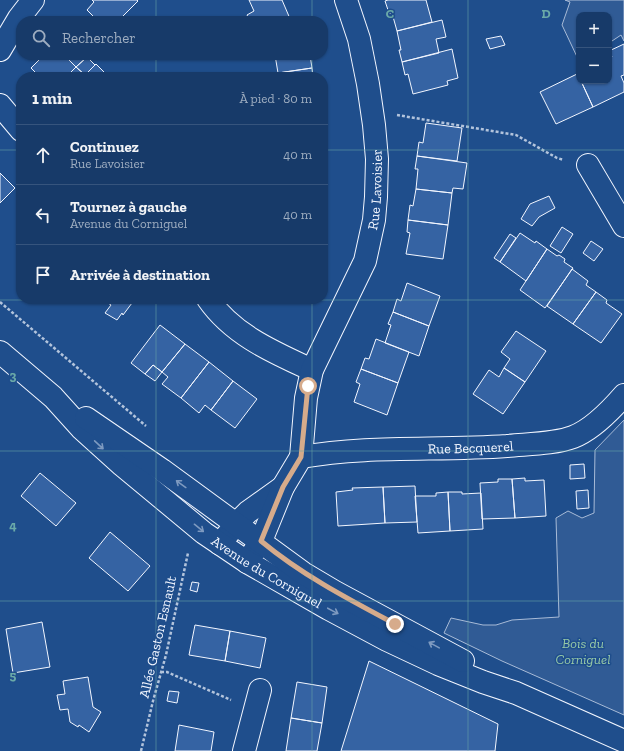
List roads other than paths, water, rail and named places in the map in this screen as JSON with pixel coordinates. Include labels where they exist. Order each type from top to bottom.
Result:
[{"type":"street","points":[[21,16],[33,0]]},
{"type":"street","name":"Rue Lavoisier","points":[[247,562],[261,541],[283,487],[301,457],[306,398],[312,370],[336,319],[355,284],[364,261],[374,220],[377,159],[372,111],[359,39],[346,0]]},
{"type":"street","points":[[0,50],[16,23]]},
{"type":"street","points":[[0,105],[16,124]]},
{"type":"street","points":[[588,165],[624,226]]},
{"type":"street","points":[[212,304],[222,316],[239,331],[265,348],[312,370]]},
{"type":"street","name":"Avenue du Corniguel","points":[[0,352],[53,397],[122,442],[261,541],[288,563],[335,592],[490,676],[516,693]]},
{"type":"street","name":"Rue Becquerel","points":[[301,457],[350,450],[473,448],[549,442],[572,438],[592,426],[624,395]]},
{"type":"street","name":"Avenue du Corniguel","points":[[53,397],[81,428],[122,465],[212,538],[281,583],[387,640],[445,667],[516,693],[624,741]]},
{"type":"street","name":"Rue Lavoisier","points":[[212,538],[236,524],[248,512],[283,487]]},
{"type":"street","points":[[244,751],[257,700]]},
{"type":"park label","name":"Bois du Corniguel","points":[[583,652]]}]
